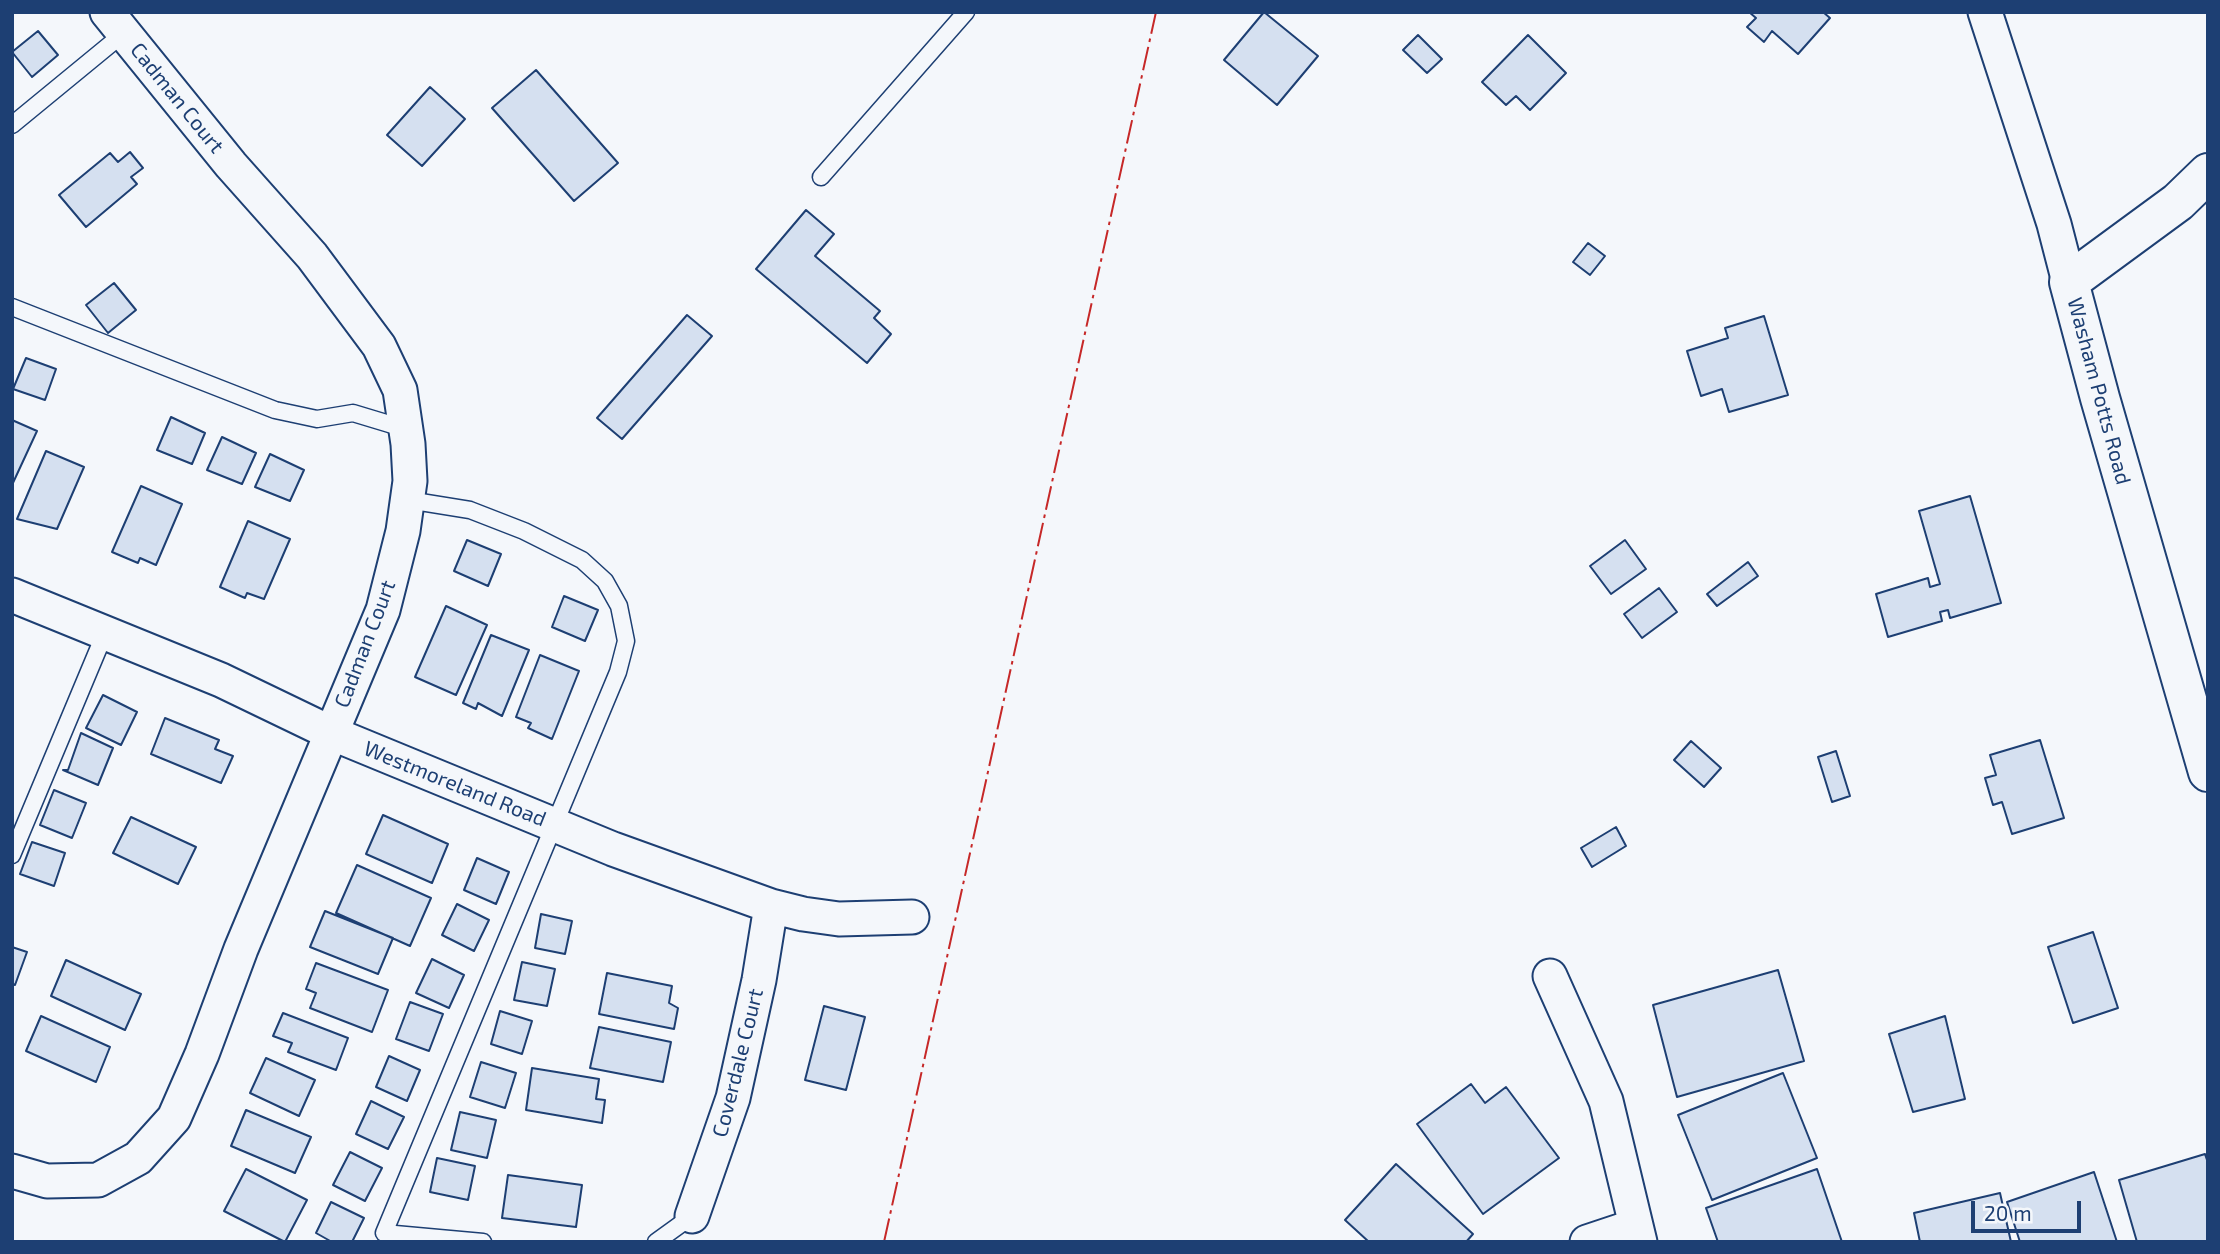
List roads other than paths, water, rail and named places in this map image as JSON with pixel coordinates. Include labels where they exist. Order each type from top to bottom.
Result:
[{"type":"street","name":"Washam Potts Road","points":[[1985,12],[2054,225],[2100,398],[2208,772]]},
{"type":"street","name":"Cadman Court","points":[[12,1171],[47,1181],[98,1180],[138,1158],[174,1118],[202,1054],[241,949],[383,610],[403,531],[410,481],[400,390],[379,346],[312,256],[231,165],[116,22]]},
{"type":"street","points":[[2069,282],[2178,202],[2208,173]]},
{"type":"street","name":"Westmoreland Road","points":[[12,595],[220,680],[331,733],[555,825],[771,906],[839,919],[912,917]]},
{"type":"street","name":"Coverdale Court","points":[[692,1216],[733,1098],[759,980],[771,906]]},
{"type":"street","points":[[1550,976],[1606,1101],[1638,1234],[1587,1242]]},
{"type":"lane","points":[[821,177],[967,12]]},
{"type":"lane","points":[[12,125],[116,22]]},
{"type":"lane","points":[[12,307],[275,410],[317,419],[353,413],[406,429]]},
{"type":"lane","points":[[408,500],[470,510],[524,531],[582,560],[605,580],[620,606],[626,641],[618,672],[384,1233],[483,1242]]},
{"type":"lane","points":[[12,855],[105,633]]},
{"type":"lane","points":[[656,1242],[692,1216]]}]
